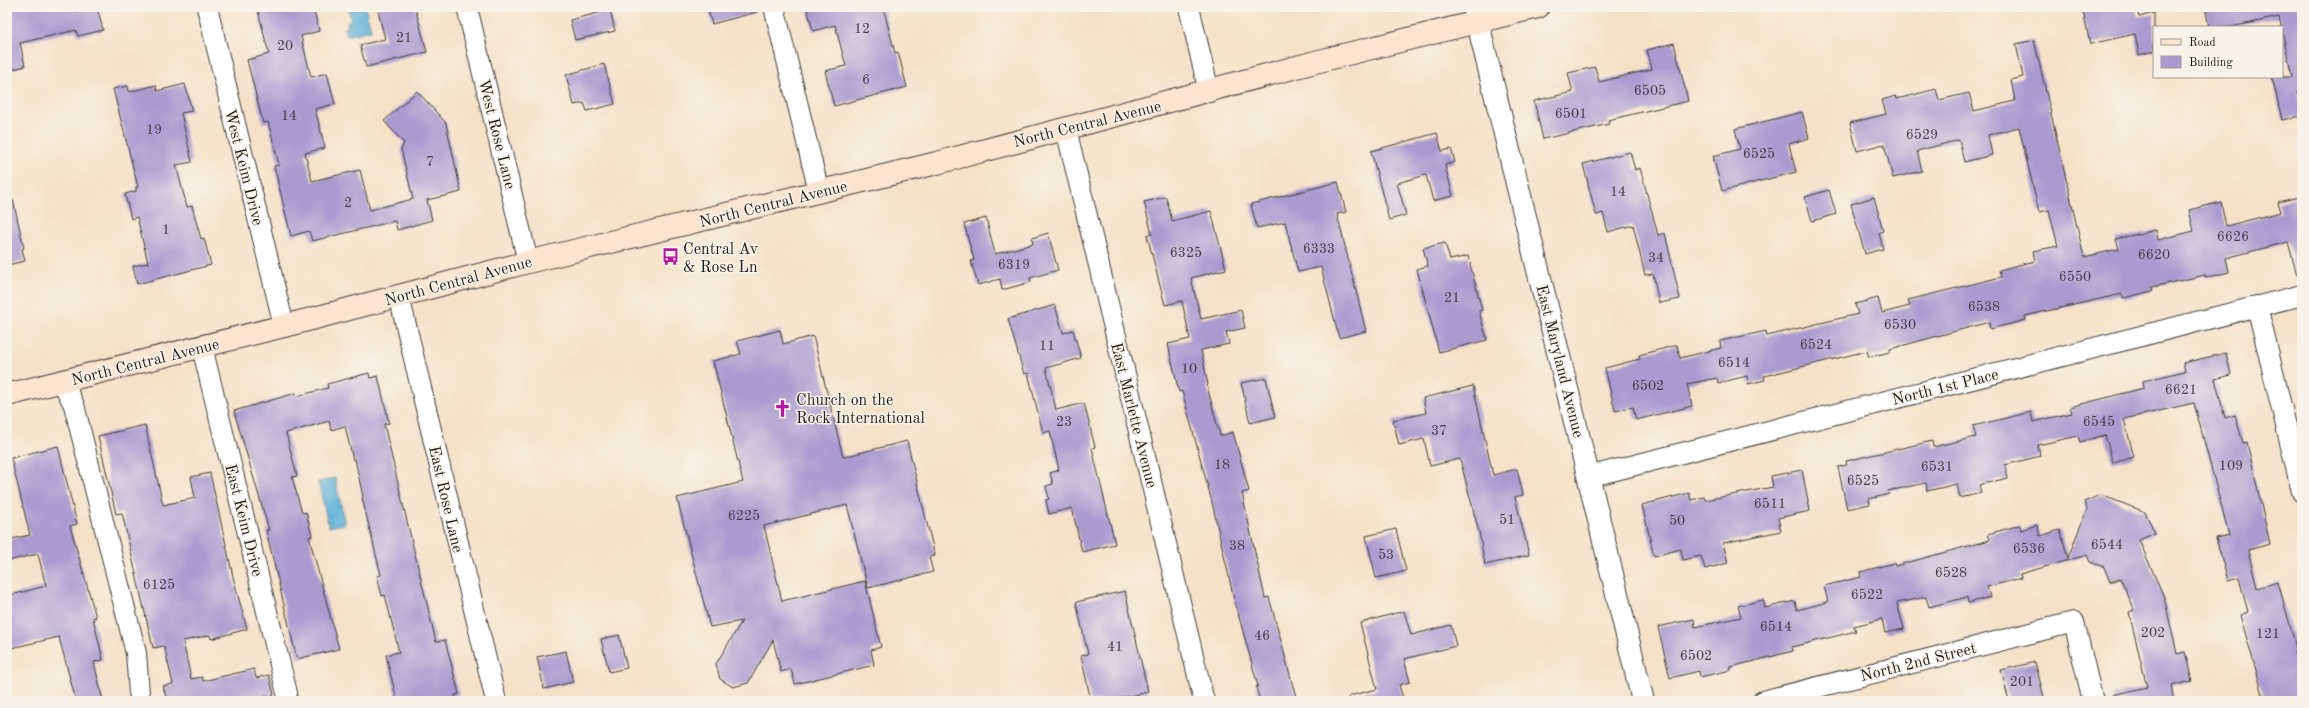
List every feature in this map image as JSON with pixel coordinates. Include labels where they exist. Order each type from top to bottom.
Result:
[{"type":"main road","name":"North Central Avenue","points":[[7,395],[202,347],[528,262],[819,192],[1209,92],[1476,14],[1538,7]]},
{"type":"street","name":"West Keim Drive","points":[[207,7],[284,326]]},
{"type":"street","name":"West Rose Lane","points":[[467,7],[528,262]]},
{"type":"street","points":[[774,7],[819,192]]},
{"type":"street","points":[[1190,7],[1209,92]]},
{"type":"street","name":"East Maryland Avenue","points":[[1476,14],[1643,701]]},
{"type":"street","name":"East Marlette Avenue","points":[[1066,129],[1204,701]]},
{"type":"street","name":"North 1st Place","points":[[1588,477],[2302,295]]},
{"type":"street","name":"East Rose Lane","points":[[399,296],[496,701]]},
{"type":"street","points":[[2257,306],[2302,492]]},
{"type":"street","name":"East Keim Drive","points":[[202,347],[287,693]]},
{"type":"street","points":[[62,382],[74,405],[134,646],[139,693],[124,658],[62,410],[62,382]]},
{"type":"street","name":"North 2nd Street","points":[[1763,701],[2074,622],[2093,701]]},
{"type":"water","points":[[348,7],[365,7],[371,30],[346,36],[344,28],[348,27],[347,22],[351,21]]},
{"type":"water","points":[[335,478],[345,524],[329,527],[318,482]]},
{"type":"building","points":[[7,7],[74,7],[75,12],[97,7],[103,30],[78,36],[76,30],[20,43],[25,66],[7,71]]},
{"type":"building","points":[[272,7],[313,7],[319,31],[301,36],[311,77],[327,73],[335,104],[315,109],[325,148],[305,153],[312,181],[360,170],[370,210],[413,199],[401,149],[404,143],[384,121],[417,91],[446,123],[461,192],[427,200],[432,220],[397,230],[395,221],[312,241],[309,231],[291,236],[274,166],[279,165],[268,122],[263,123],[247,60],[269,54],[258,11]]},
{"type":"building","points":[[377,7],[415,7],[427,52],[366,67],[360,45],[385,39]]},
{"type":"building","points":[[707,7],[756,7],[757,12],[712,24]]},
{"type":"building","points":[[807,7],[883,7],[895,53],[898,52],[907,87],[834,106],[825,71],[846,66],[835,25],[813,31]]},
{"type":"building","points":[[2082,7],[2136,7],[2139,17],[2154,13],[2153,51],[2139,55],[2135,34],[2090,44]]},
{"type":"building","points":[[2205,7],[2302,7],[2302,91],[2298,91],[2302,116],[2282,120],[2272,78],[2292,77],[2283,35],[2283,26],[2281,26],[2279,17],[2236,26],[2209,26]]},
{"type":"building","points":[[610,10],[615,31],[575,40],[570,20]]},
{"type":"building","points":[[2034,40],[2084,257],[2119,249],[2116,239],[2156,230],[2158,240],[2194,231],[2189,210],[2221,202],[2226,226],[2281,212],[2278,202],[2299,197],[2302,208],[2302,274],[2297,275],[2288,242],[2226,258],[2229,272],[2205,278],[2205,275],[2152,287],[2153,291],[2123,298],[2122,294],[2025,316],[2026,320],[1990,329],[1989,322],[1890,349],[1890,352],[1869,357],[1867,351],[1764,376],[1765,380],[1748,384],[1747,376],[1718,383],[1717,378],[1687,384],[1692,406],[1636,420],[1633,407],[1615,411],[1605,368],[1640,359],[1639,355],[1677,345],[1680,358],[1721,348],[1720,341],[1766,331],[1767,336],[1858,314],[1855,304],[1878,298],[1882,313],[1910,306],[1908,300],[2001,277],[1999,270],[2035,261],[2033,251],[2058,246],[2049,210],[2039,212],[2019,127],[1988,135],[1992,155],[1964,162],[1959,140],[1917,151],[1922,171],[1893,178],[1884,144],[1857,151],[1850,123],[1886,114],[1882,100],[1896,96],[1897,99],[1936,89],[1939,100],[1969,93],[1974,111],[2015,101],[2011,80],[2023,77],[2016,44]]},
{"type":"building","points":[[1674,43],[1688,101],[1608,120],[1609,124],[1543,139],[1534,101],[1573,92],[1568,73],[1595,67],[1599,82],[1652,69],[1647,50]]},
{"type":"building","points":[[604,64],[615,104],[587,111],[584,103],[574,105],[566,75]]},
{"type":"building","points":[[185,84],[192,111],[181,113],[192,162],[176,165],[187,207],[192,206],[201,239],[204,238],[211,265],[137,284],[133,266],[148,263],[137,217],[131,219],[125,194],[136,191],[136,187],[138,187],[113,89],[128,86],[129,92],[156,85],[157,91]]},
{"type":"building","points":[[1802,112],[1809,138],[1789,144],[1796,172],[1722,191],[1713,156],[1740,149],[1735,129]]},
{"type":"building","points":[[1437,133],[1442,151],[1451,149],[1455,162],[1445,165],[1453,196],[1433,201],[1426,175],[1397,183],[1406,215],[1389,220],[1371,151]]},
{"type":"building","points":[[1630,152],[1635,170],[1640,168],[1658,235],[1665,233],[1680,299],[1659,303],[1653,274],[1645,275],[1633,225],[1608,232],[1603,213],[1596,215],[1583,164]]},
{"type":"building","points":[[1338,182],[1346,212],[1337,214],[1366,331],[1339,338],[1321,267],[1298,272],[1285,222],[1257,228],[1251,204]]},
{"type":"building","points":[[1829,190],[1836,214],[1812,221],[1805,197]]},
{"type":"building","points":[[1166,197],[1172,221],[1211,211],[1226,269],[1191,278],[1201,319],[1241,310],[1245,328],[1226,332],[1229,344],[1201,350],[1207,386],[1220,436],[1233,432],[1249,491],[1242,493],[1265,598],[1269,597],[1297,701],[1260,701],[1256,687],[1258,686],[1233,595],[1212,502],[1182,391],[1179,392],[1168,344],[1190,339],[1182,301],[1165,305],[1147,235],[1152,234],[1144,202]]},
{"type":"building","points":[[1874,197],[1883,231],[1879,233],[1883,249],[1865,254],[1851,204]]},
{"type":"building","points":[[13,200],[24,248],[22,249],[25,261],[7,265],[7,201]]},
{"type":"building","points":[[986,218],[995,254],[1033,244],[1032,238],[1048,233],[1058,270],[1030,278],[1031,282],[1002,290],[1000,279],[978,285],[971,261],[974,260],[964,224]]},
{"type":"building","points":[[1445,243],[1450,260],[1468,256],[1482,310],[1479,311],[1487,340],[1439,352],[1417,269],[1428,266],[1423,248]]},
{"type":"building","points":[[1055,305],[1063,333],[1073,330],[1081,358],[1046,368],[1056,410],[1084,403],[1095,447],[1092,448],[1115,544],[1082,552],[1072,508],[1049,514],[1046,500],[1049,499],[1046,486],[1053,484],[1050,473],[1059,470],[1050,431],[1043,433],[1028,373],[1024,374],[1008,319]]},
{"type":"building","points":[[780,330],[783,344],[813,336],[843,457],[907,441],[935,556],[929,557],[933,572],[868,588],[847,505],[764,526],[782,601],[865,581],[881,647],[871,650],[874,665],[795,684],[791,669],[781,672],[773,640],[748,683],[733,687],[720,679],[716,664],[742,621],[710,627],[677,498],[743,482],[713,361],[741,354],[737,341]]},
{"type":"building","points":[[2226,353],[2231,375],[2215,379],[2225,418],[2235,415],[2243,443],[2247,442],[2270,544],[2248,550],[2257,588],[2278,582],[2297,651],[2294,652],[2302,681],[2302,701],[2265,701],[2240,615],[2248,612],[2239,578],[2228,581],[2216,538],[2229,535],[2194,403],[2124,419],[2134,457],[2113,463],[2105,435],[2080,442],[2078,436],[2038,445],[2040,456],[2005,465],[2008,478],[1979,485],[1981,493],[1960,498],[1957,484],[1927,491],[1926,483],[1888,491],[1889,494],[1869,499],[1870,504],[1847,509],[1838,467],[1847,465],[1846,461],[1932,441],[1933,447],[1976,437],[1973,426],[2031,412],[2033,422],[2072,413],[2070,407],[2144,388],[2143,381],[2185,371],[2183,363]]},
{"type":"building","points":[[369,373],[370,378],[378,376],[389,423],[384,424],[436,642],[445,640],[459,694],[455,695],[456,701],[397,701],[386,655],[399,652],[385,595],[382,596],[377,576],[381,575],[362,498],[355,459],[353,460],[345,426],[331,430],[329,421],[286,433],[297,476],[292,477],[302,513],[306,512],[312,536],[309,537],[339,649],[297,659],[266,530],[269,530],[234,411],[296,393],[297,396],[328,388],[327,384]]},
{"type":"building","points":[[1266,378],[1275,417],[1250,423],[1241,383]]},
{"type":"building","points":[[1473,386],[1493,475],[1517,469],[1523,495],[1515,497],[1529,555],[1485,565],[1479,532],[1460,459],[1430,466],[1424,439],[1399,445],[1393,420],[1426,413],[1423,398]]},
{"type":"building","points":[[145,425],[163,505],[195,498],[191,477],[210,473],[234,581],[247,629],[211,639],[210,635],[183,641],[191,679],[202,677],[203,681],[254,669],[256,678],[269,675],[274,695],[264,697],[265,701],[167,701],[163,686],[173,684],[164,646],[153,648],[122,513],[116,514],[98,436]]},
{"type":"building","points":[[58,446],[77,524],[70,526],[96,617],[93,618],[103,660],[94,662],[103,701],[76,701],[59,637],[7,649],[7,596],[46,586],[38,554],[7,561],[7,540],[30,535],[11,458]]},
{"type":"building","points":[[1802,470],[1810,511],[1778,518],[1781,531],[1723,543],[1728,563],[1705,569],[1701,556],[1683,560],[1681,549],[1654,556],[1642,505],[1689,493],[1691,500],[1704,497],[1705,500],[1773,487],[1771,476]]},
{"type":"building","points":[[2101,495],[2145,512],[2155,533],[2139,540],[2164,597],[2177,654],[2185,652],[2192,681],[2171,686],[2174,701],[2113,701],[2113,695],[2147,687],[2129,612],[2134,610],[2121,578],[2110,582],[2104,567],[2090,562],[2087,555],[2020,574],[2021,578],[1987,587],[1990,597],[1968,603],[1967,597],[1929,607],[1926,597],[1897,603],[1904,629],[1885,633],[1882,619],[1854,626],[1856,631],[1792,647],[1793,651],[1731,667],[1731,670],[1700,677],[1699,671],[1670,678],[1658,627],[1694,619],[1695,627],[1741,617],[1738,606],[1763,600],[1765,608],[1795,601],[1797,610],[1828,602],[1824,586],[1861,577],[1860,572],[1894,563],[1895,566],[1990,540],[1988,534],[2020,525],[2021,530],[2037,525],[2040,536],[2060,530],[2068,558],[2087,509],[2084,502]]},
{"type":"building","points":[[1396,529],[1406,571],[1376,578],[1366,536]]},
{"type":"building","points":[[1125,591],[1148,692],[1108,701],[1091,701],[1081,656],[1088,654],[1076,602]]},
{"type":"building","points":[[1404,611],[1411,635],[1451,625],[1456,646],[1404,659],[1410,682],[1399,685],[1404,701],[1350,701],[1349,696],[1377,689],[1360,623]]},
{"type":"building","points":[[619,635],[627,668],[609,672],[601,639]]},
{"type":"building","points":[[566,651],[573,682],[544,689],[537,657]]},
{"type":"building","points":[[2035,662],[2045,701],[2009,701],[2001,670]]},
{"type":"place","name":"Central Av & Rose Ln","points":[[670,257]]},
{"type":"place","name":"Church on the Rock International","points":[[783,408]]}]
